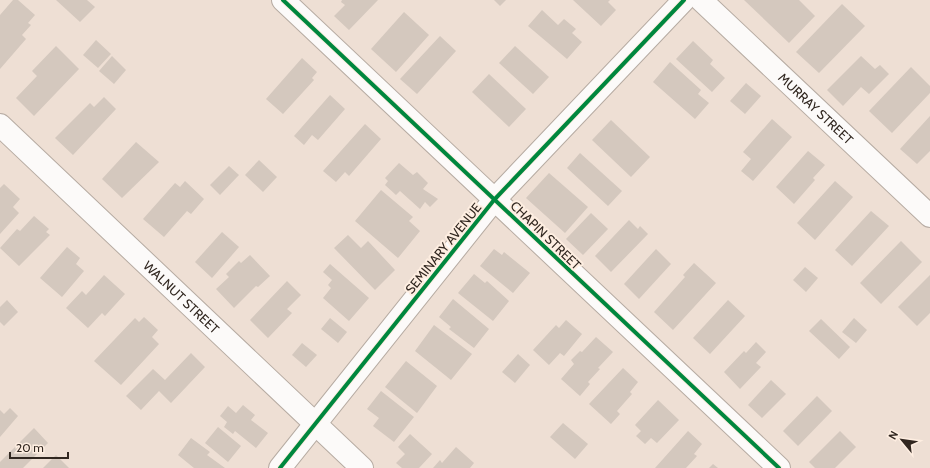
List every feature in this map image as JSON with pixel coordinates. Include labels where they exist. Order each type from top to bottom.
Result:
[{"type":"street","name":"CHAPIN STREET","points":[[283,0],[779,468]]},
{"type":"street","name":"SEMINARY AVENUE","points":[[280,468],[494,200],[684,0]]},
{"type":"street","name":"MURRAY STREET","points":[[701,0],[930,216]]},
{"type":"street","name":"WALNUT STREET","points":[[0,126],[362,468]]},
{"type":"building","points":[[13,0],[18,0],[35,15],[28,23],[31,25],[22,35],[26,39],[0,69],[0,15]]},
{"type":"building","points":[[56,0],[87,0],[95,7],[80,22]]},
{"type":"building","points":[[342,0],[378,0],[349,30],[334,16],[345,5],[341,2]]},
{"type":"building","points":[[494,0],[506,0],[500,6]]},
{"type":"building","points":[[573,0],[610,0],[608,2],[616,10],[601,26]]},
{"type":"building","points":[[744,0],[799,0],[815,16],[789,43]]},
{"type":"building","points":[[842,4],[865,26],[819,73],[796,52]]},
{"type":"building","points":[[542,10],[558,25],[564,19],[576,29],[572,33],[582,42],[567,59],[528,26]]},
{"type":"building","points":[[404,12],[429,35],[396,72],[371,49]]},
{"type":"building","points":[[440,36],[456,51],[417,94],[400,79]]},
{"type":"building","points":[[96,40],[111,54],[98,68],[83,55]]},
{"type":"building","points":[[693,41],[713,60],[710,64],[725,78],[712,92],[676,59]]},
{"type":"building","points":[[56,46],[79,69],[34,116],[16,98],[37,76],[32,71]]},
{"type":"building","points":[[515,46],[549,77],[533,94],[499,63]]},
{"type":"building","points":[[112,56],[126,70],[114,84],[99,71]]},
{"type":"building","points":[[861,56],[875,69],[880,65],[889,74],[869,94],[861,87],[843,106],[827,90]]},
{"type":"building","points":[[302,58],[317,72],[312,78],[314,80],[283,114],[266,99]]},
{"type":"building","points":[[670,62],[701,90],[698,94],[709,103],[695,119],[653,82]]},
{"type":"building","points":[[911,67],[930,86],[930,93],[892,133],[869,111]]},
{"type":"building","points":[[489,74],[526,109],[509,127],[472,92]]},
{"type":"building","points":[[746,83],[761,96],[745,114],[730,101]]},
{"type":"building","points":[[330,95],[345,109],[318,140],[312,135],[304,145],[294,136]]},
{"type":"building","points":[[104,97],[116,109],[73,155],[55,138],[90,103],[94,107]]},
{"type":"building","points":[[930,116],[930,151],[917,164],[900,149]]},
{"type":"building","points":[[772,119],[792,137],[753,181],[741,171],[751,159],[743,152]]},
{"type":"building","points":[[611,120],[650,157],[631,177],[592,140]]},
{"type":"building","points":[[365,124],[381,139],[349,176],[345,172],[336,182],[323,171]]},
{"type":"building","points":[[136,142],[159,162],[122,198],[102,179]]},
{"type":"building","points":[[808,151],[825,165],[813,178],[815,180],[794,204],[776,187]]},
{"type":"building","points":[[580,153],[622,191],[608,206],[567,168]]},
{"type":"building","points":[[259,160],[277,177],[263,192],[245,175]]},
{"type":"building","points":[[399,163],[413,175],[417,172],[428,183],[423,189],[438,199],[430,207],[425,202],[420,209],[400,191],[396,195],[385,185],[388,181],[385,178]]},
{"type":"building","points":[[229,166],[239,175],[220,195],[210,185]]},
{"type":"building","points":[[549,173],[588,207],[565,233],[526,198]]},
{"type":"building","points":[[185,181],[204,199],[191,214],[187,211],[164,237],[143,219],[175,183],[180,187]]},
{"type":"building","points":[[835,181],[853,197],[815,240],[797,223]]},
{"type":"building","points":[[4,184],[20,199],[13,207],[19,213],[0,234],[0,188]]},
{"type":"building","points":[[381,190],[413,217],[409,221],[420,231],[398,258],[355,221]]},
{"type":"building","points":[[871,211],[889,226],[852,266],[835,250]]},
{"type":"building","points":[[591,213],[608,229],[583,255],[566,239]]},
{"type":"building","points":[[34,216],[49,229],[46,232],[50,235],[19,266],[0,248],[17,229],[20,231]]},
{"type":"building","points":[[629,220],[638,229],[640,226],[648,234],[611,272],[595,256]]},
{"type":"building","points":[[222,232],[239,247],[212,278],[195,262]]},
{"type":"building","points":[[348,235],[361,248],[368,241],[395,270],[375,290],[334,248]]},
{"type":"building","points":[[901,241],[922,262],[881,304],[860,283]]},
{"type":"building","points":[[67,247],[80,258],[76,264],[84,271],[62,297],[40,278]]},
{"type":"building","points":[[494,249],[502,255],[504,252],[530,273],[513,293],[480,266]]},
{"type":"building","points":[[656,249],[671,264],[639,299],[624,284]]},
{"type":"building","points":[[250,255],[270,276],[258,287],[256,286],[234,308],[216,289],[229,277],[226,274],[239,261],[241,263]]},
{"type":"building","points":[[694,263],[716,283],[673,330],[654,312],[685,277],[683,275]]},
{"type":"building","points":[[330,264],[369,298],[349,321],[323,298],[331,288],[328,285],[332,280],[323,272]]},
{"type":"building","points":[[805,267],[818,278],[806,292],[793,280]]},
{"type":"building","points":[[474,274],[485,283],[487,281],[509,301],[493,321],[458,293]]},
{"type":"building","points":[[104,275],[125,294],[105,316],[102,313],[88,328],[66,308],[82,291],[86,295]]},
{"type":"building","points":[[930,275],[930,313],[917,326],[898,307]]},
{"type":"building","points":[[287,281],[301,295],[287,309],[292,313],[268,338],[250,320]]},
{"type":"building","points":[[453,299],[489,329],[474,348],[449,329],[451,327],[439,317]]},
{"type":"building","points":[[7,300],[18,312],[4,326],[0,322],[0,307]]},
{"type":"building","points":[[728,300],[745,316],[710,354],[693,338]]},
{"type":"building","points":[[144,317],[158,330],[152,337],[159,344],[121,385],[94,361],[135,318],[139,322]]},
{"type":"building","points":[[330,318],[347,332],[338,343],[321,329]]},
{"type":"building","points":[[854,318],[867,330],[856,343],[842,332]]},
{"type":"building","points":[[821,319],[850,347],[839,359],[809,331]]},
{"type":"building","points":[[566,320],[582,334],[564,356],[560,353],[549,365],[533,350],[556,325],[559,328]]},
{"type":"building","points":[[434,325],[472,354],[451,380],[415,351]]},
{"type":"building","points":[[596,337],[613,352],[598,368],[600,369],[588,382],[590,384],[580,396],[561,379],[574,364],[571,360],[580,351],[582,352]]},
{"type":"building","points":[[756,342],[766,352],[756,363],[761,367],[740,389],[724,372],[744,351],[746,353]]},
{"type":"building","points":[[302,343],[317,355],[306,367],[292,355]]},
{"type":"building","points":[[191,353],[205,367],[171,403],[159,391],[141,410],[126,396],[153,369],[165,380]]},
{"type":"building","points":[[518,354],[530,365],[515,383],[502,372]]},
{"type":"building","points":[[406,361],[437,386],[417,413],[385,387]]},
{"type":"building","points":[[623,368],[638,382],[630,392],[632,394],[617,411],[620,414],[611,424],[589,404]]},
{"type":"building","points":[[771,380],[786,394],[762,418],[748,405]]},
{"type":"building","points":[[381,391],[414,417],[394,442],[373,426],[379,418],[367,409]]},
{"type":"building","points":[[817,396],[832,411],[798,446],[783,431]]},
{"type":"building","points":[[658,400],[679,420],[657,443],[651,438],[645,444],[636,436],[641,431],[635,425]]},
{"type":"building","points":[[243,405],[255,415],[251,420],[268,433],[256,448],[235,431],[233,434],[224,427],[227,422],[220,416],[228,406],[236,413]]},
{"type":"building","points":[[10,408],[18,416],[0,437],[0,410],[4,414]]},
{"type":"building","points":[[563,423],[588,444],[575,459],[550,437]]},
{"type":"building","points":[[218,427],[241,446],[228,462],[205,443]]},
{"type":"building","points":[[34,428],[48,443],[23,468],[0,468],[0,462]]},
{"type":"building","points":[[688,431],[702,444],[694,454],[697,456],[686,468],[655,468]]},
{"type":"building","points":[[840,431],[856,447],[835,468],[815,468],[809,462]]},
{"type":"building","points":[[410,434],[432,454],[419,468],[402,468],[396,463],[405,454],[398,447]]},
{"type":"building","points":[[191,438],[210,452],[207,455],[225,468],[194,468],[178,455]]},
{"type":"building","points":[[456,447],[474,463],[470,468],[433,468],[440,460],[442,463]]},
{"type":"building","points":[[56,455],[69,468],[43,468]]},
{"type":"building","points":[[713,464],[718,468],[709,468]]},
{"type":"cycle path","points":[[283,0],[779,468]]},
{"type":"cycle path","points":[[280,468],[494,200],[684,0]]}]
